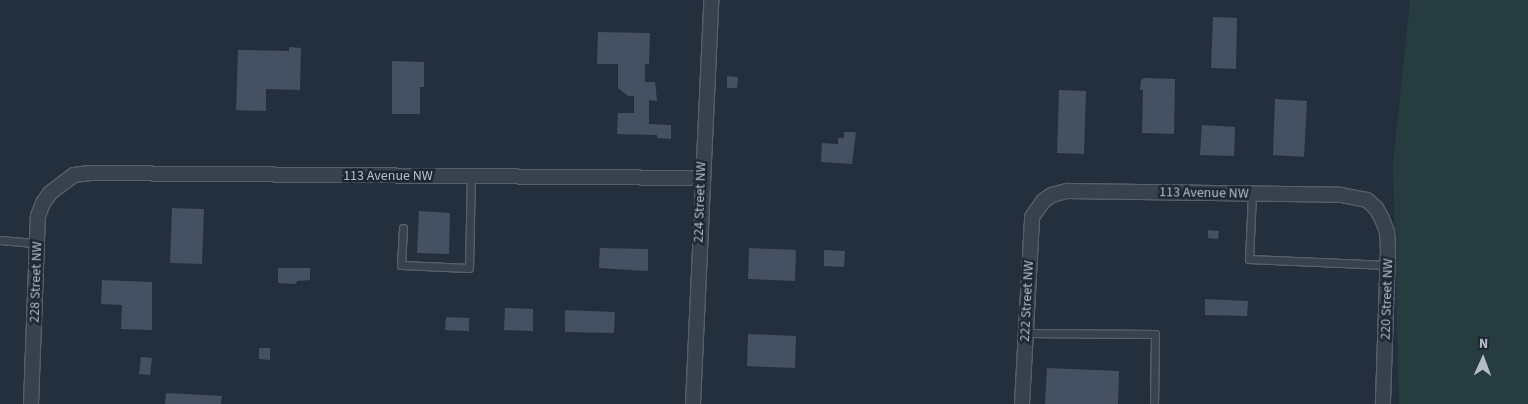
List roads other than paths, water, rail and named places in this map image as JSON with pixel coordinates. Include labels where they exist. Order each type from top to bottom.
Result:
[{"type":"street","name":"224 Street NW","points":[[693,404],[701,178],[711,0]]},
{"type":"street","name":"113 Avenue NW","points":[[74,176],[90,173],[701,178]]},
{"type":"street","name":"228 Street NW","points":[[31,404],[38,216],[43,203],[50,194],[74,176]]},
{"type":"street","name":"113 Avenue NW","points":[[1043,201],[1052,195],[1067,191],[1341,195],[1367,200]]},
{"type":"street","name":"220 Street NW","points":[[1367,200],[1376,208],[1387,232],[1388,266],[1383,404]]},
{"type":"street","name":"222 Street NW","points":[[1022,404],[1030,227],[1032,217],[1043,201]]},
{"type":"lane","points":[[402,228],[401,265],[469,268],[471,176]]},
{"type":"lane","points":[[1252,194],[1248,259],[1388,266]]},
{"type":"lane","points":[[0,240],[37,243]]},
{"type":"lane","points":[[1025,333],[1155,334],[1154,404]]}]
